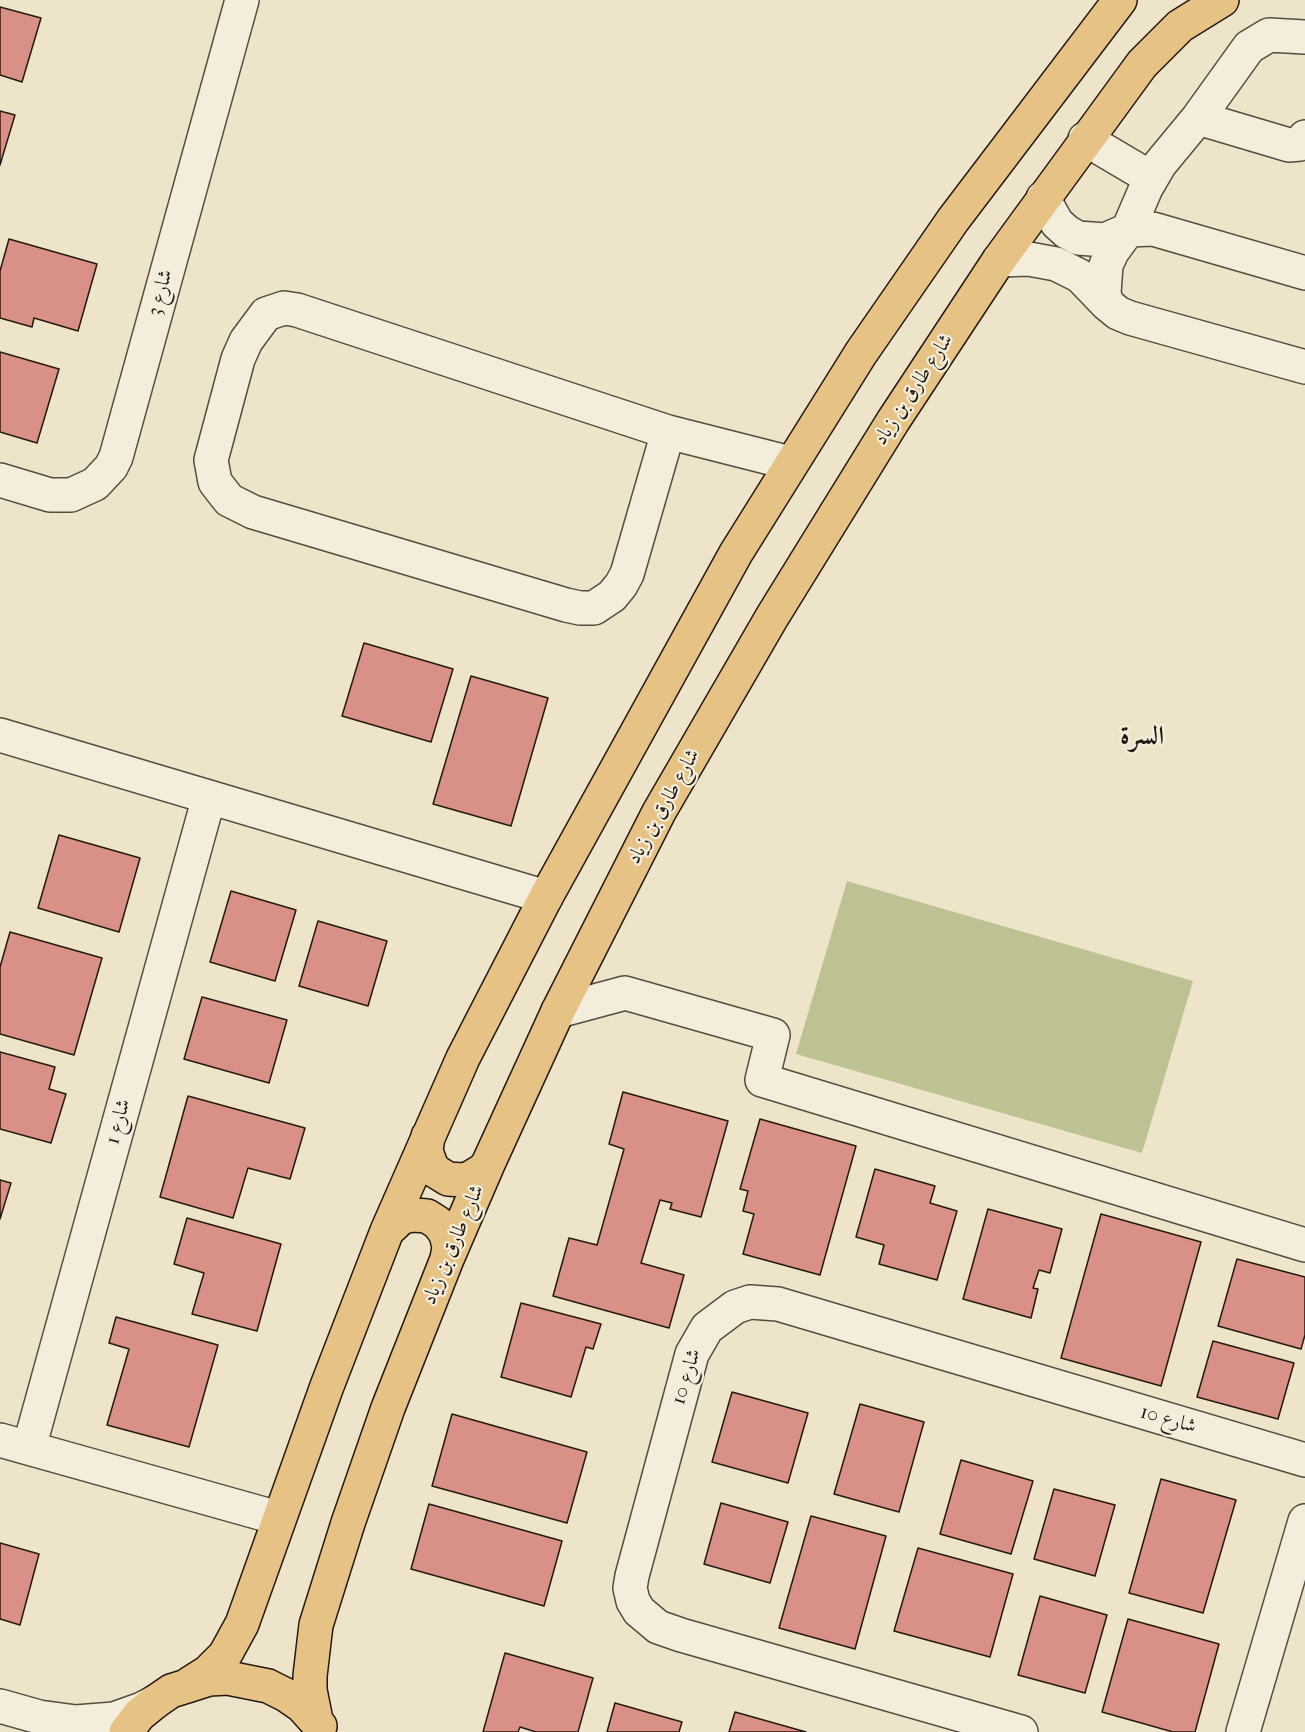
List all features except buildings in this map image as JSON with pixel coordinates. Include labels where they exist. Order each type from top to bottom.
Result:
[{"type":"main road","points":[[189,1684],[217,1664],[231,1646],[242,1624],[278,1518],[387,1231],[463,1058],[546,897],[730,563],[790,463],[861,353],[953,220],[1120,0]]},
{"type":"main road","name":"شارع طارق بن زياد","points":[[320,1726],[310,1690],[310,1660],[316,1625],[388,1408],[447,1259],[488,1164],[558,1011],[659,812],[766,627],[893,421],[999,260],[1142,64],[1180,26],[1222,0]]},
{"type":"main road","points":[[428,1136],[426,1144],[428,1158],[435,1171],[448,1179],[470,1178],[488,1164]]},
{"type":"main road","points":[[387,1231],[402,1217],[427,1216],[438,1223],[446,1234],[449,1247],[447,1259]]},
{"type":"main road","points":[[126,1732],[139,1715],[171,1691],[209,1679],[228,1678],[258,1683],[286,1695],[302,1706],[320,1726]]},
{"type":"street","name":"شارع 3","points":[[0,480],[50,495],[71,495],[95,484],[111,467],[116,457],[242,0]]},
{"type":"street","points":[[1107,304],[1104,292],[1106,265],[1112,252],[1128,230],[1151,178],[1160,164],[1198,118],[1249,47],[1269,35],[1305,37]]},
{"type":"street","points":[[1198,118],[1289,145],[1300,144],[1305,137]]},
{"type":"street","points":[[1085,140],[1151,178]]},
{"type":"street","points":[[1043,198],[1057,223],[1078,238],[1091,241],[1105,240],[1128,230],[1153,229],[1305,273]]},
{"type":"street","points":[[999,260],[1029,259],[1056,264],[1080,276],[1107,304],[1118,313],[1130,318],[1305,367]]},
{"type":"street","points":[[668,432],[627,574],[612,596],[594,608],[566,605],[253,512],[230,500],[215,482],[211,460],[238,359],[246,341],[266,314],[284,308],[297,309],[668,432],[790,463]]},
{"type":"street","points":[[0,735],[546,897]]},
{"type":"street","name":"شارع 1","points":[[209,797],[14,1444],[278,1518]]},
{"type":"street","points":[[558,1011],[625,993],[773,1035],[762,1080],[1305,1245]]},
{"type":"street","name":"شارع 10","points":[[1021,1732],[681,1635],[658,1627],[639,1611],[630,1588],[632,1576],[692,1354],[707,1328],[735,1307],[750,1302],[778,1304],[1305,1460]]},
{"type":"street","points":[[1243,1732],[1305,1521]]},
{"type":"street","points":[[14,1717],[97,1721],[114,1719],[154,1702]]},
{"type":"green space","points":[[847,881],[1193,981],[1142,1153],[796,1054]]},
{"type":"district","name":"السرة","points":[[1142,738]]}]
